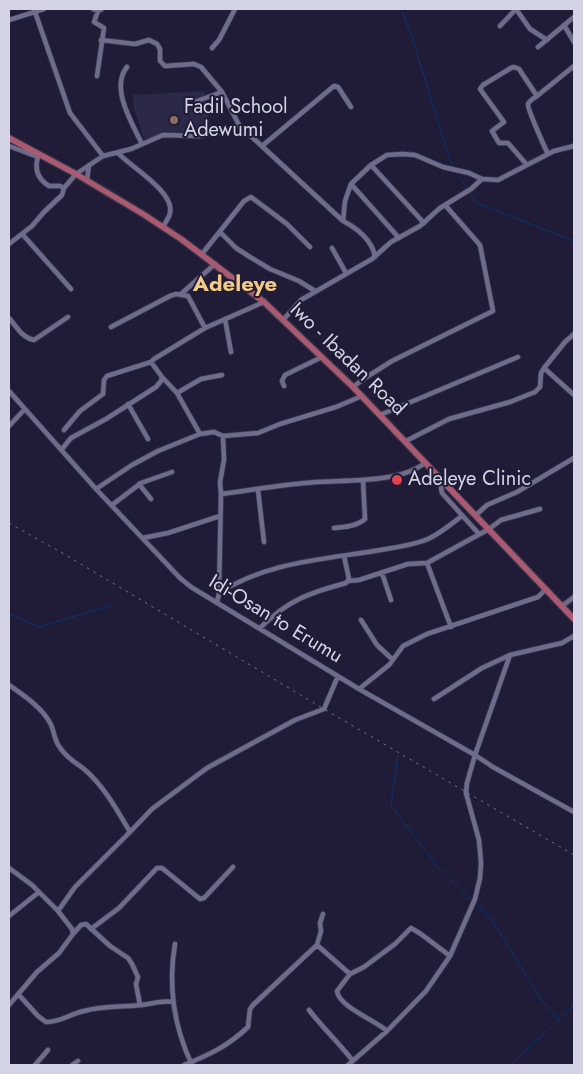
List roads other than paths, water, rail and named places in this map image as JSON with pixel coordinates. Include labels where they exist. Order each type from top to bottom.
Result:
[{"type":"main road","name":"Iwo - Ibadan Road","points":[[9,138],[87,180],[163,227],[202,254],[264,302],[362,396],[574,619]]},
{"type":"street","points":[[9,20],[34,10],[44,9]]},
{"type":"street","points":[[212,48],[219,40],[235,9]]},
{"type":"street","points":[[500,26],[516,9],[530,30],[546,40]]},
{"type":"street","points":[[34,10],[70,113],[102,156]]},
{"type":"street","points":[[97,10],[94,22],[104,28],[97,76]]},
{"type":"street","points":[[538,46],[574,17]]},
{"type":"street","points":[[564,25],[574,42]]},
{"type":"street","points":[[101,40],[135,44],[149,40],[157,44],[160,50],[160,60],[165,66],[194,64],[201,67],[222,92],[239,125],[343,221],[352,226],[365,238],[372,248],[375,257]]},
{"type":"street","points":[[548,154],[530,115],[528,106],[537,96],[574,66]]},
{"type":"street","points":[[127,67],[123,72],[121,82],[122,97],[127,114],[142,144]]},
{"type":"street","points":[[527,165],[508,143],[499,143],[492,131],[504,122],[480,90],[484,85],[514,67],[519,69],[537,96]]},
{"type":"street","points":[[262,146],[334,86],[338,87],[351,107]]},
{"type":"street","points":[[197,101],[222,92]]},
{"type":"street","points":[[9,244],[23,235],[62,195],[64,188],[76,174],[102,156],[118,153],[163,135],[198,136],[224,132],[239,125]]},
{"type":"street","points":[[9,146],[38,155],[36,172],[39,177],[49,186],[64,188]]},
{"type":"street","points":[[343,221],[345,201],[351,184],[387,155],[410,154],[437,165],[469,173],[482,179],[492,180],[502,179],[548,154],[565,147],[574,146]]},
{"type":"street","points":[[118,153],[160,188],[166,196],[171,213],[163,227]]},
{"type":"street","points":[[87,180],[90,165]]},
{"type":"street","points":[[371,166],[424,223]]},
{"type":"street","points":[[283,320],[295,305],[375,257],[391,242],[424,223],[445,205],[471,189],[482,179]]},
{"type":"street","points":[[351,184],[399,238]]},
{"type":"street","points":[[202,254],[244,201],[251,197],[287,224],[310,246]]},
{"type":"street","points":[[353,387],[392,361],[492,311],[480,245],[445,205]]},
{"type":"street","points":[[220,232],[236,248],[250,257],[270,269],[299,281],[316,292]]},
{"type":"street","points":[[23,235],[71,289]]},
{"type":"street","points":[[332,248],[346,273]]},
{"type":"street","points":[[181,294],[215,264]]},
{"type":"street","points":[[111,327],[170,296],[181,294],[190,297],[205,328]]},
{"type":"street","points":[[64,430],[80,411],[103,394],[104,380],[107,376],[151,362],[205,328],[264,302]]},
{"type":"street","points":[[9,318],[22,334],[31,340],[68,317]]},
{"type":"street","points":[[225,318],[230,352]]},
{"type":"street","points":[[406,442],[450,419],[510,402],[535,392],[540,387],[541,373],[544,368],[574,334]]},
{"type":"street","points":[[284,386],[282,381],[285,375],[322,356]]},
{"type":"street","points":[[380,415],[518,357]]},
{"type":"street","points":[[151,362],[155,370],[177,393],[200,434]]},
{"type":"street","points":[[544,368],[574,395]]},
{"type":"street","points":[[177,393],[201,379],[222,375]]},
{"type":"street","points":[[62,449],[71,438],[106,419],[156,387],[162,377]]},
{"type":"street","name":"Idi-Osan to Erumu","points":[[9,391],[96,489],[180,578],[191,587],[338,676],[574,812]]},
{"type":"street","points":[[96,489],[158,451],[200,434],[214,432],[223,436],[264,431],[280,424],[336,407],[362,396]]},
{"type":"street","points":[[128,404],[148,438]]},
{"type":"street","points":[[9,426],[25,409]]},
{"type":"street","points":[[217,603],[219,593],[220,482],[224,460],[223,436]]},
{"type":"street","points":[[476,515],[487,504],[517,492],[574,458]]},
{"type":"street","points":[[221,494],[318,482],[363,480],[412,471],[425,463]]},
{"type":"street","points":[[112,505],[139,484],[172,472]]},
{"type":"street","points":[[439,478],[442,493],[479,534]]},
{"type":"street","points":[[334,528],[361,522],[365,518],[363,480]]},
{"type":"street","points":[[139,484],[151,499]]},
{"type":"street","points":[[258,490],[264,542]]},
{"type":"street","points":[[260,628],[304,596],[408,564],[427,563],[489,530],[501,520],[540,509]]},
{"type":"street","points":[[143,538],[220,516]]},
{"type":"street","points":[[219,593],[238,582],[276,567],[297,562],[395,548],[426,540],[438,534],[462,516]]},
{"type":"street","points":[[344,556],[349,575],[348,581]]},
{"type":"street","points":[[427,563],[451,627]]},
{"type":"street","points":[[382,573],[391,600]]},
{"type":"street","points":[[359,688],[393,660],[403,646],[411,641],[538,597],[546,589]]},
{"type":"street","points":[[562,606],[574,597]]},
{"type":"street","points":[[361,620],[376,645],[393,660]]},
{"type":"street","points":[[434,699],[482,668],[510,655],[562,642],[574,636]]},
{"type":"street","points":[[348,1065],[387,1031],[426,992],[450,956],[469,913],[480,878],[480,848],[466,793],[467,783],[510,655]]},
{"type":"street","points":[[58,911],[75,887],[152,809],[207,768],[295,720],[324,709],[338,676]]},
{"type":"street","points":[[9,684],[48,719],[52,727],[53,737],[60,748],[85,770],[111,800],[130,832]]},
{"type":"street","points":[[9,868],[32,885],[58,911],[72,929],[73,934]]},
{"type":"street","points":[[91,929],[119,908],[157,868],[162,868],[200,899],[204,898],[233,868]]},
{"type":"street","points":[[9,916],[39,892]]},
{"type":"street","points":[[184,1065],[191,1064],[219,1050],[248,1027],[250,1009],[253,1004],[317,946],[321,931],[320,923],[324,914]]},
{"type":"street","points":[[9,1005],[37,972],[59,952],[82,924],[86,924],[110,946],[128,958],[132,964],[138,977],[136,984],[140,1005]]},
{"type":"street","points":[[387,1031],[372,1019],[358,1013],[338,995],[337,991],[350,974],[364,967],[395,944],[411,928],[450,956]]},
{"type":"street","points":[[175,944],[172,1002],[183,1048],[191,1064]]},
{"type":"street","points":[[317,946],[350,974]]},
{"type":"street","points":[[19,995],[46,1022],[66,1019],[84,1011],[172,1002]]},
{"type":"street","points":[[309,1010],[353,1061]]},
{"type":"street","points":[[35,1065],[48,1050]]},
{"type":"street","points":[[72,1065],[78,1061]]},
{"type":"waterway","points":[[401,9],[412,37],[452,167]]},
{"type":"waterway","points":[[456,172],[468,189]]},
{"type":"waterway","points":[[470,193],[477,203],[574,241]]},
{"type":"waterway","points":[[9,614],[39,627],[109,606]]},
{"type":"waterway","points":[[398,755],[391,805],[437,866],[492,920],[542,1001],[559,1019]]},
{"type":"waterway","points":[[511,1065],[574,1005]]},
{"type":"railway","points":[[9,523],[574,855]]},
{"type":"place","name":"Fadil School Adewumi","points":[[174,120]]},
{"type":"place","name":"Adeleye Clinic","points":[[397,480]]},
{"type":"district","name":"Adeleye","points":[[235,286]]}]
